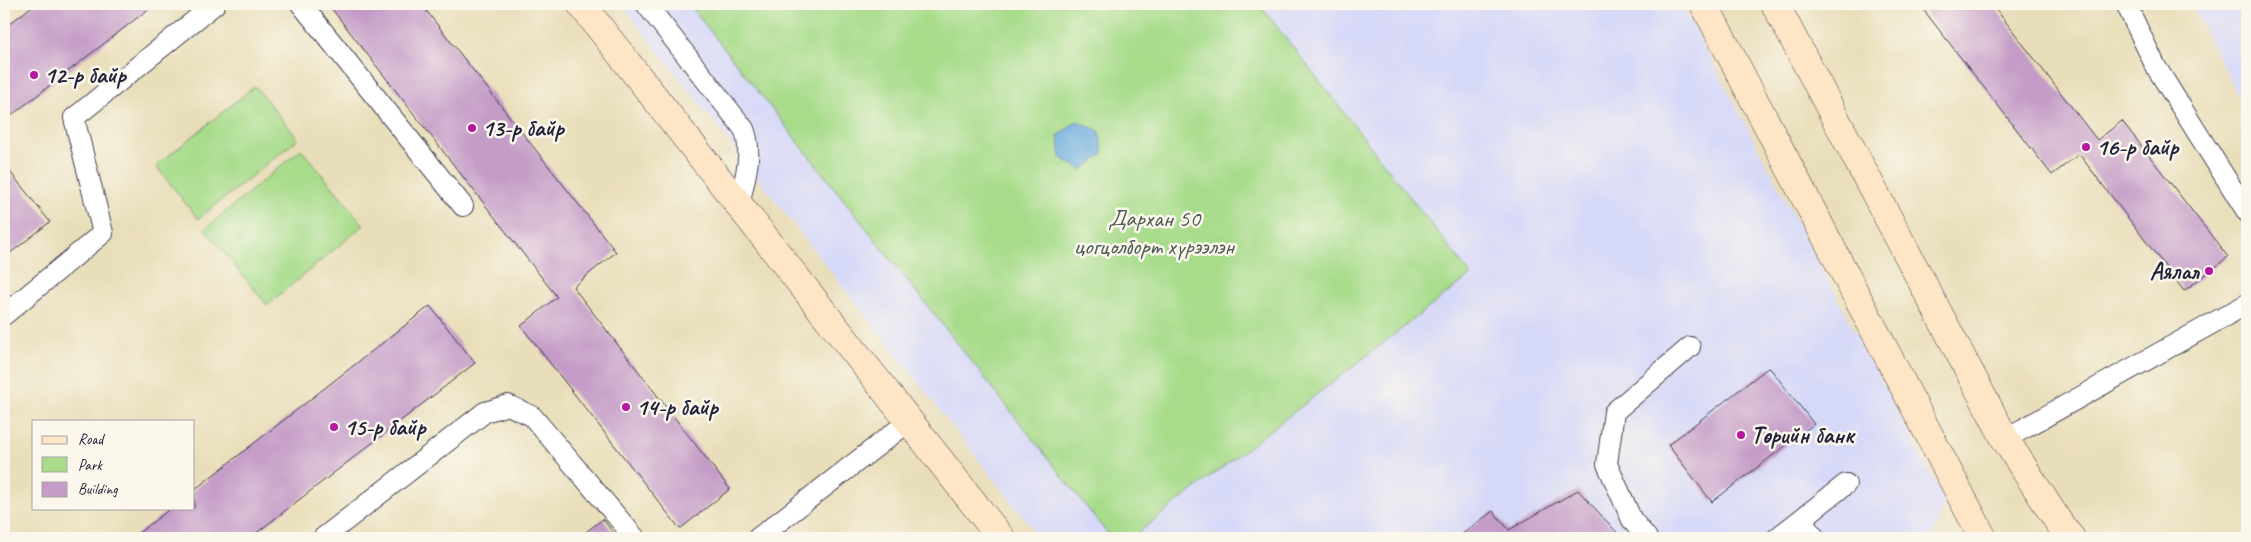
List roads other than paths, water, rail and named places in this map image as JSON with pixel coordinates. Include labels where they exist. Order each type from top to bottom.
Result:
[{"type":"main road","points":[[581,4],[1001,538]]},
{"type":"main road","points":[[1704,4],[1983,538]]},
{"type":"main road","points":[[1776,4],[2005,439],[2063,529],[2072,538]]},
{"type":"lane","points":[[4,315],[103,233],[74,118],[215,4]]},
{"type":"lane","points":[[301,4],[463,206]]},
{"type":"lane","points":[[646,4],[744,129],[748,141],[749,154],[739,205]]},
{"type":"lane","points":[[2126,4],[2156,66],[2247,212]]},
{"type":"lane","points":[[2005,439],[2247,304]]},
{"type":"lane","points":[[1646,538],[1632,520],[1607,464],[1614,412],[1690,347]]},
{"type":"lane","points":[[323,538],[485,412],[508,405],[532,416],[635,538]]},
{"type":"lane","points":[[758,538],[908,422]]},
{"type":"lane","points":[[1777,538],[1846,484]]},
{"type":"lane","points":[[1800,520],[1815,538]]},
{"type":"water","points":[[1077,121],[1099,131],[1103,154],[1082,170],[1061,158],[1058,136]]},
{"type":"place","name":"12-р байр","points":[[34,75]]},
{"type":"place","name":"13-р байр","points":[[472,128]]},
{"type":"place","name":"16-р байр","points":[[2086,147]]},
{"type":"place","name":"Аялал","points":[[2209,271]]},
{"type":"place","name":"14-р байр","points":[[626,407]]},
{"type":"place","name":"15-р байр","points":[[334,427]]},
{"type":"place","name":"Төрийн банк","points":[[1741,435]]},
{"type":"park label","name":"Дархан 50 цогцолборт хүрээлэн","points":[[1154,232]]}]
